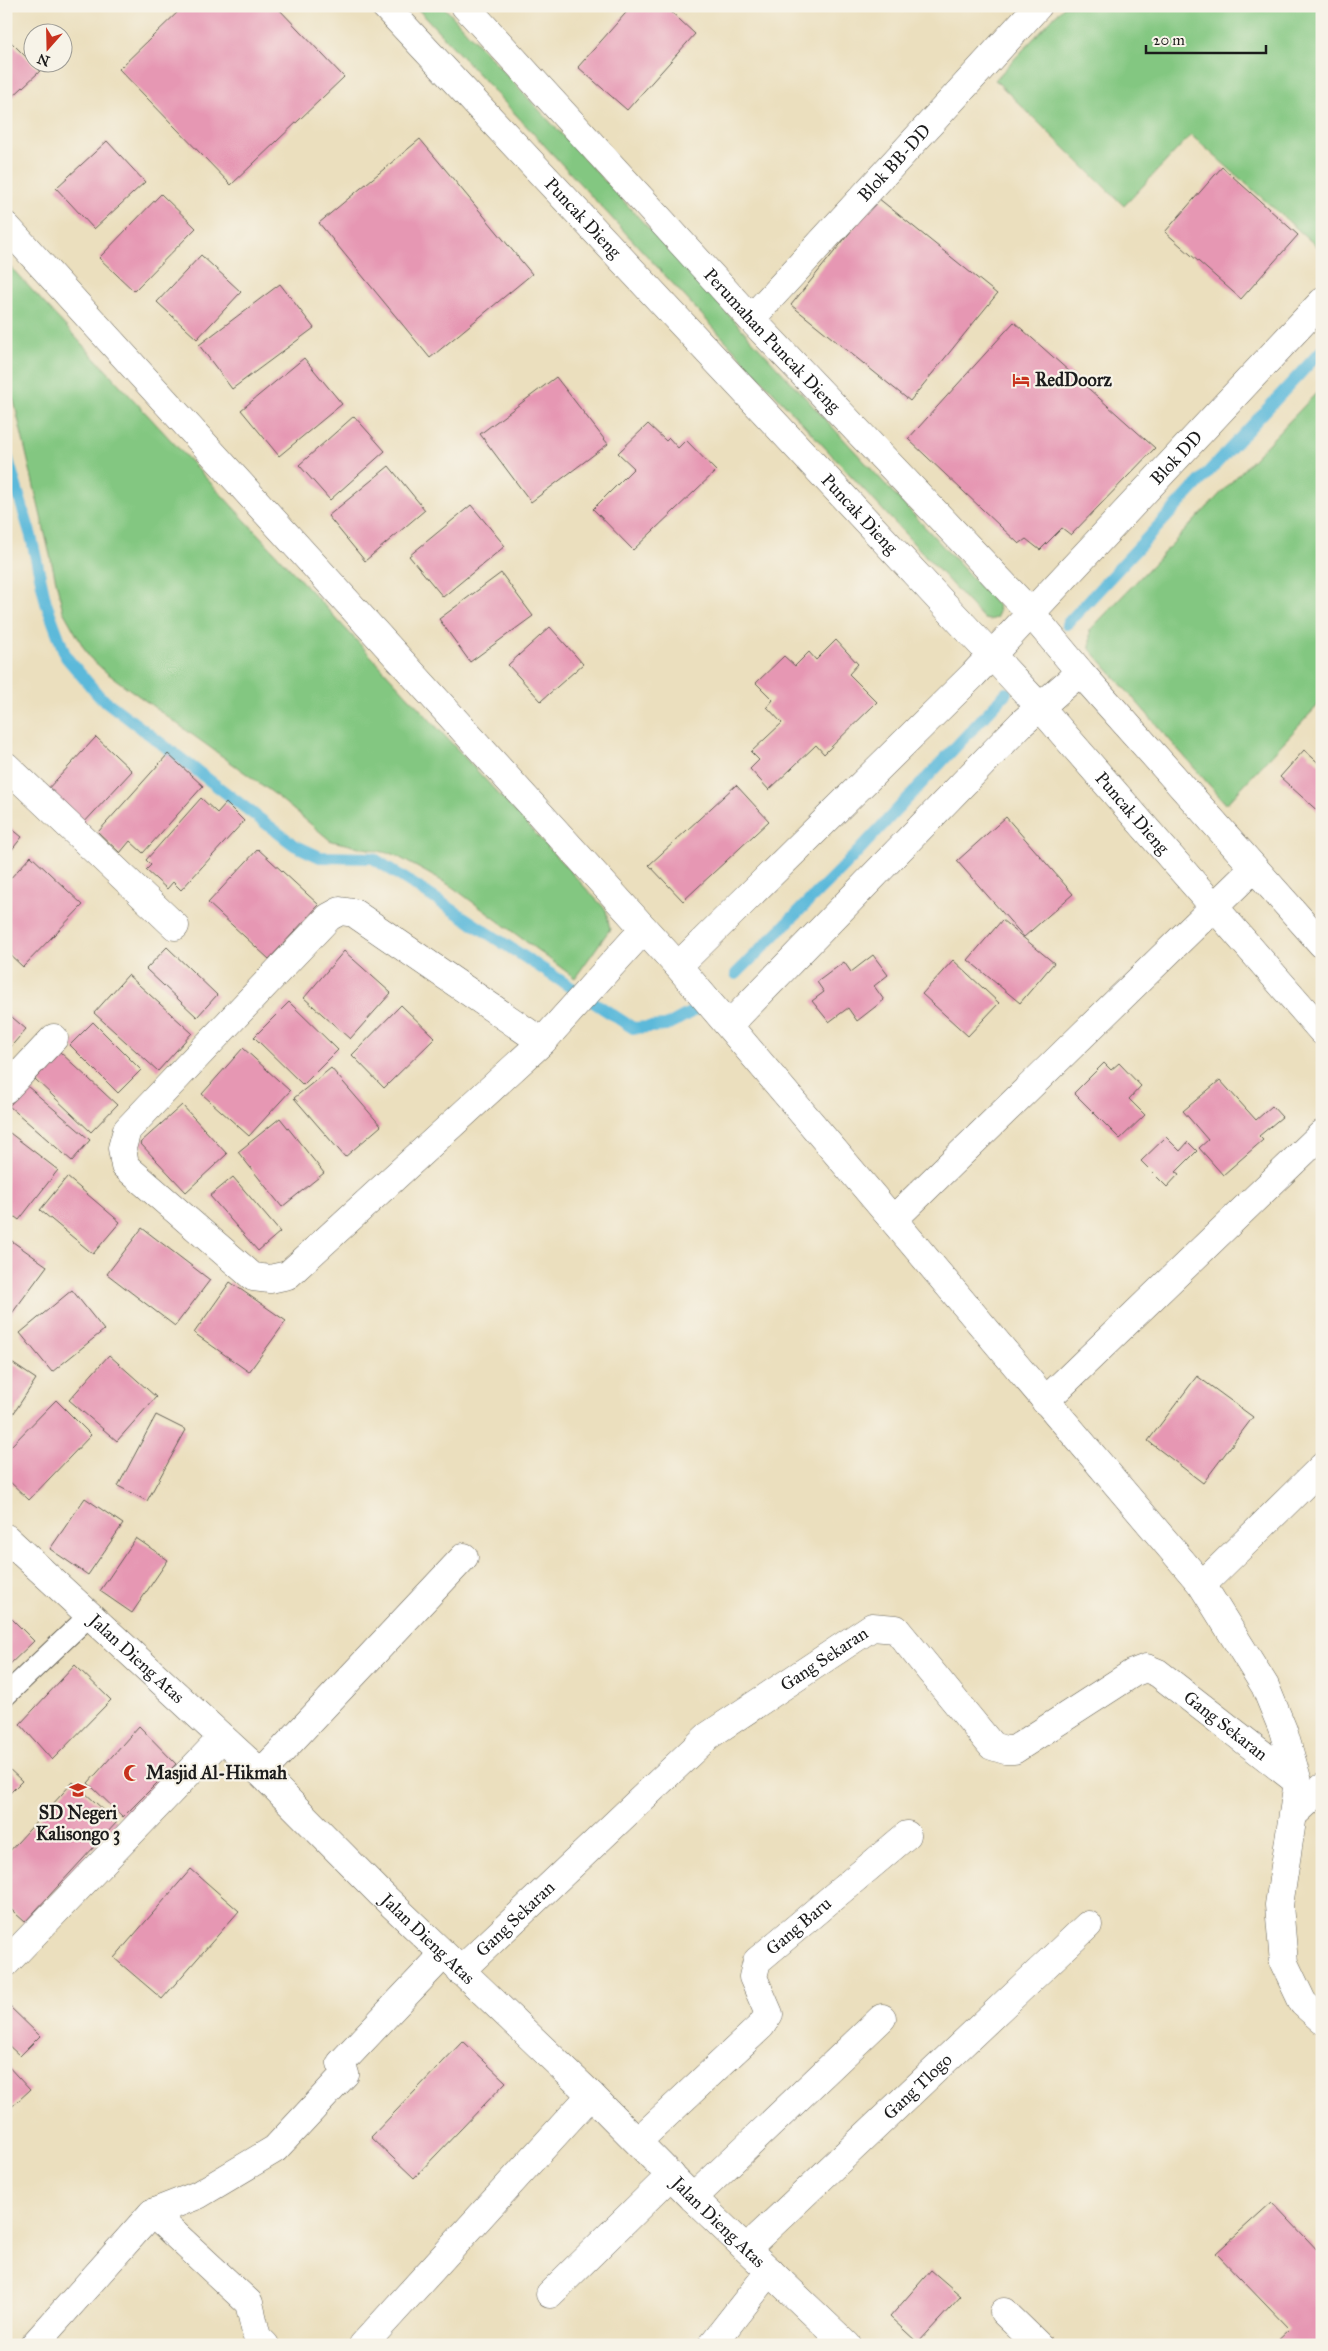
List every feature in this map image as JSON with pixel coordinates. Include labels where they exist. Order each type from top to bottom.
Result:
[{"type":"street","name":"Puncak Dieng","points":[[385,6],[990,656],[1040,707],[1322,1031]]},
{"type":"street","name":"Perumahan Puncak Dieng","points":[[465,6],[751,319],[1030,612],[1080,672],[1322,944]]},
{"type":"street","name":"Blok BB-DD","points":[[751,319],[1038,6]]},
{"type":"street","points":[[6,226],[678,966],[1202,1585],[1265,1686],[1283,1730],[1310,1785],[1294,1814],[1279,1906],[1284,1964],[1303,2003],[1322,2020]]},
{"type":"street","name":"Blok DD","points":[[678,966],[990,656],[1322,302]]},
{"type":"street","points":[[729,1025],[1040,707],[1080,672]]},
{"type":"street","points":[[7,769],[175,926]]},
{"type":"street","points":[[894,1219],[1254,868]]},
{"type":"street","points":[[550,1033],[354,914],[340,911],[329,917],[128,1130],[122,1148],[125,1166],[253,1277],[270,1279],[288,1276],[550,1033],[644,929]]},
{"type":"street","points":[[6,1089],[54,1038]]},
{"type":"street","points":[[1045,1401],[1322,1134]]},
{"type":"street","points":[[1202,1585],[1322,1467]]},
{"type":"street","name":"Jalan Dieng Atas","points":[[6,1538],[262,1773],[452,1963],[592,2095],[693,2198],[846,2345]]},
{"type":"street","points":[[262,1773],[464,1557]]},
{"type":"street","name":"Gang Sekaran","points":[[452,1963],[708,1736],[872,1627],[896,1629],[992,1746],[1005,1750],[1014,1750],[1133,1673],[1146,1668],[1158,1673],[1310,1785]]},
{"type":"street","points":[[6,1963],[222,1738]]},
{"type":"street","name":"Gang Baru","points":[[638,2141],[761,2026],[769,2014],[753,1977],[757,1961],[907,1835]]},
{"type":"street","name":"Gang Tlogo","points":[[747,2248],[1088,1925]]},
{"type":"street","points":[[34,2345],[152,2213],[198,2194],[275,2149],[345,2074],[341,2063],[452,1963]]},
{"type":"street","points":[[693,2198],[882,2018]]},
{"type":"street","points":[[362,2345],[592,2095]]},
{"type":"street","points":[[550,2294],[671,2176]]},
{"type":"street","points":[[152,2213],[249,2303],[257,2337],[265,2345]]},
{"type":"street","points":[[712,2345],[770,2271]]},
{"type":"street","points":[[1004,2312],[1038,2345]]},
{"type":"lane","points":[[6,1695],[91,1614]]},
{"type":"green space","points":[[415,6],[443,6],[998,606],[999,612],[996,618],[984,619]]},
{"type":"green space","points":[[1064,6],[1318,6],[1316,9],[1322,14],[1322,251],[1191,135],[1124,206],[995,80]]},
{"type":"green space","points":[[6,262],[606,910],[610,929],[575,978],[451,886],[393,854],[331,841],[273,793],[107,673],[89,657],[63,611],[14,401],[6,391]]},
{"type":"green space","points":[[1322,387],[1322,701],[1226,804],[1090,649],[1090,630]]},
{"type":"building","points":[[184,6],[276,6],[344,77],[231,185],[119,69]]},
{"type":"building","points":[[632,6],[665,6],[695,34],[627,110],[578,67]]},
{"type":"building","points":[[6,37],[22,53],[22,72],[39,72],[6,103]]},
{"type":"building","points":[[420,139],[532,274],[430,358],[319,223]]},
{"type":"building","points":[[107,141],[145,182],[94,229],[56,188]]},
{"type":"building","points":[[1222,167],[1298,235],[1241,299],[1165,232]]},
{"type":"building","points":[[161,194],[196,228],[134,291],[99,258]]},
{"type":"building","points":[[878,198],[997,294],[910,401],[791,305]]},
{"type":"building","points":[[201,255],[241,292],[197,339],[157,302]]},
{"type":"building","points":[[280,284],[314,328],[232,389],[199,345]]},
{"type":"building","name":"RedDoorz","points":[[1014,322],[1155,448],[1071,535],[1062,528],[1040,550],[1026,539],[1019,544],[908,439]]},
{"type":"building","points":[[304,358],[342,404],[279,456],[241,410]]},
{"type":"building","points":[[556,377],[608,444],[531,502],[480,434]]},
{"type":"building","points":[[354,416],[385,451],[330,500],[299,465]]},
{"type":"building","points":[[648,424],[666,441],[669,438],[678,448],[686,440],[716,471],[633,550],[593,509],[634,468],[618,453]]},
{"type":"building","points":[[389,466],[425,510],[365,561],[328,516]]},
{"type":"building","points":[[471,505],[505,546],[443,597],[409,556]]},
{"type":"building","points":[[501,573],[533,616],[470,662],[439,619]]},
{"type":"building","points":[[550,627],[583,664],[541,701],[508,665]]},
{"type":"building","points":[[836,640],[858,664],[849,674],[877,702],[824,754],[816,745],[769,790],[750,769],[759,760],[751,752],[782,723],[767,707],[773,700],[756,683],[784,656],[795,666],[809,652],[816,660]]},
{"type":"building","points":[[96,737],[132,771],[81,826],[45,792]]},
{"type":"building","points":[[1304,750],[1322,766],[1322,815],[1280,777]]},
{"type":"building","points":[[168,754],[203,786],[143,853],[130,841],[120,853],[98,832]]},
{"type":"building","points":[[736,785],[769,821],[683,901],[649,865]]},
{"type":"building","points":[[201,798],[217,813],[226,803],[244,821],[181,890],[173,882],[167,889],[146,870],[151,865],[146,860]]},
{"type":"building","points":[[1006,817],[1073,894],[1024,937],[957,861]]},
{"type":"building","points":[[6,824],[22,837],[6,857]]},
{"type":"building","points":[[258,849],[319,905],[269,959],[208,903]]},
{"type":"building","points":[[31,856],[83,905],[23,967],[6,951],[6,883]]},
{"type":"building","points":[[1002,920],[1054,963],[1020,1003],[968,960]]},
{"type":"building","points":[[167,947],[217,995],[197,1017],[146,969]]},
{"type":"building","points":[[344,951],[391,993],[350,1039],[304,998]]},
{"type":"building","points":[[873,955],[888,975],[874,986],[884,1000],[857,1021],[848,1008],[829,1022],[812,1001],[824,992],[817,982],[844,962],[851,972]]},
{"type":"building","points":[[953,960],[999,1003],[968,1036],[922,994]]},
{"type":"building","points":[[128,975],[192,1033],[158,1071],[94,1013]]},
{"type":"building","points":[[289,1002],[338,1050],[303,1085],[254,1037]]},
{"type":"building","points":[[401,1005],[435,1038],[384,1088],[352,1055]]},
{"type":"building","points":[[6,1012],[26,1029],[8,1050],[6,1048]]},
{"type":"building","points":[[93,1022],[141,1070],[118,1093],[70,1045]]},
{"type":"building","points":[[243,1048],[290,1091],[249,1136],[202,1094]]},
{"type":"building","points":[[60,1052],[117,1105],[91,1132],[35,1079]]},
{"type":"building","points":[[1104,1063],[1111,1070],[1119,1063],[1141,1086],[1129,1099],[1145,1115],[1120,1139],[1074,1093]]},
{"type":"building","points":[[331,1068],[381,1126],[345,1157],[294,1098]]},
{"type":"building","points":[[1220,1080],[1256,1120],[1272,1106],[1282,1117],[1259,1136],[1263,1140],[1223,1175],[1199,1148],[1208,1140],[1183,1111]]},
{"type":"building","points":[[27,1086],[90,1140],[72,1161],[9,1106]]},
{"type":"building","points":[[182,1105],[227,1154],[186,1192],[140,1143]]},
{"type":"building","points":[[280,1118],[324,1173],[282,1207],[238,1152]]},
{"type":"building","points":[[6,1130],[58,1170],[19,1220],[6,1210]]},
{"type":"building","points":[[1166,1137],[1180,1151],[1188,1142],[1197,1151],[1176,1172],[1179,1174],[1167,1187],[1141,1161]]},
{"type":"building","points":[[67,1177],[120,1222],[93,1254],[40,1210]]},
{"type":"building","points":[[233,1177],[280,1232],[258,1251],[210,1196]]},
{"type":"building","points":[[142,1228],[210,1280],[175,1326],[107,1274]]},
{"type":"building","points":[[6,1237],[47,1266],[10,1316],[6,1313]]},
{"type":"building","points":[[230,1282],[286,1321],[249,1372],[194,1333]]},
{"type":"building","points":[[72,1290],[104,1330],[52,1372],[20,1333]]},
{"type":"building","points":[[109,1355],[156,1397],[117,1441],[69,1400]]},
{"type":"building","points":[[6,1359],[36,1379],[6,1425]]},
{"type":"building","points":[[1197,1376],[1253,1417],[1203,1483],[1148,1441]]},
{"type":"building","points":[[56,1400],[91,1435],[29,1500],[6,1478],[6,1451]]},
{"type":"building","points":[[156,1415],[186,1430],[147,1501],[118,1486]]},
{"type":"building","points":[[85,1498],[123,1524],[88,1575],[50,1549]]},
{"type":"building","points":[[136,1538],[168,1560],[132,1613],[100,1591]]},
{"type":"building","points":[[6,1613],[34,1641],[6,1668]]},
{"type":"building","points":[[75,1665],[111,1700],[52,1760],[20,1724]]},
{"type":"building","name":"Masjid Al-Hikmah","points":[[139,1726],[176,1764],[123,1817],[88,1783]]},
{"type":"building","points":[[6,1766],[22,1781],[6,1797]]},
{"type":"building","points":[[73,1782],[117,1822],[25,1922],[6,1905],[6,1855]]},
{"type":"building","points":[[191,1869],[239,1911],[162,1999],[114,1958]]},
{"type":"building","points":[[6,2003],[40,2036],[20,2056],[6,2043]]},
{"type":"building","points":[[463,2041],[506,2082],[414,2178],[371,2137]]},
{"type":"building","points":[[6,2064],[30,2090],[6,2112]]},
{"type":"building","points":[[1272,2202],[1322,2255],[1322,2345],[1272,2345],[1289,2329],[1216,2253]]},
{"type":"building","points":[[931,2270],[961,2296],[918,2343],[890,2317]]},
{"type":"waterway","points":[[1067,624],[1322,350]]},
{"type":"waterway","points":[[6,453],[31,536],[46,603],[66,657],[99,696],[294,845],[320,857],[373,858],[633,1028],[666,1026],[695,1010]]},
{"type":"waterway","points":[[736,974],[851,859],[1006,693]]},
{"type":"place","name":"RedDoorz","points":[[1021,380]]},
{"type":"place","name":"Masjid Al-Hikmah","points":[[132,1773]]},
{"type":"place","name":"SD Negeri Kalisongo 3","points":[[78,1790]]}]
